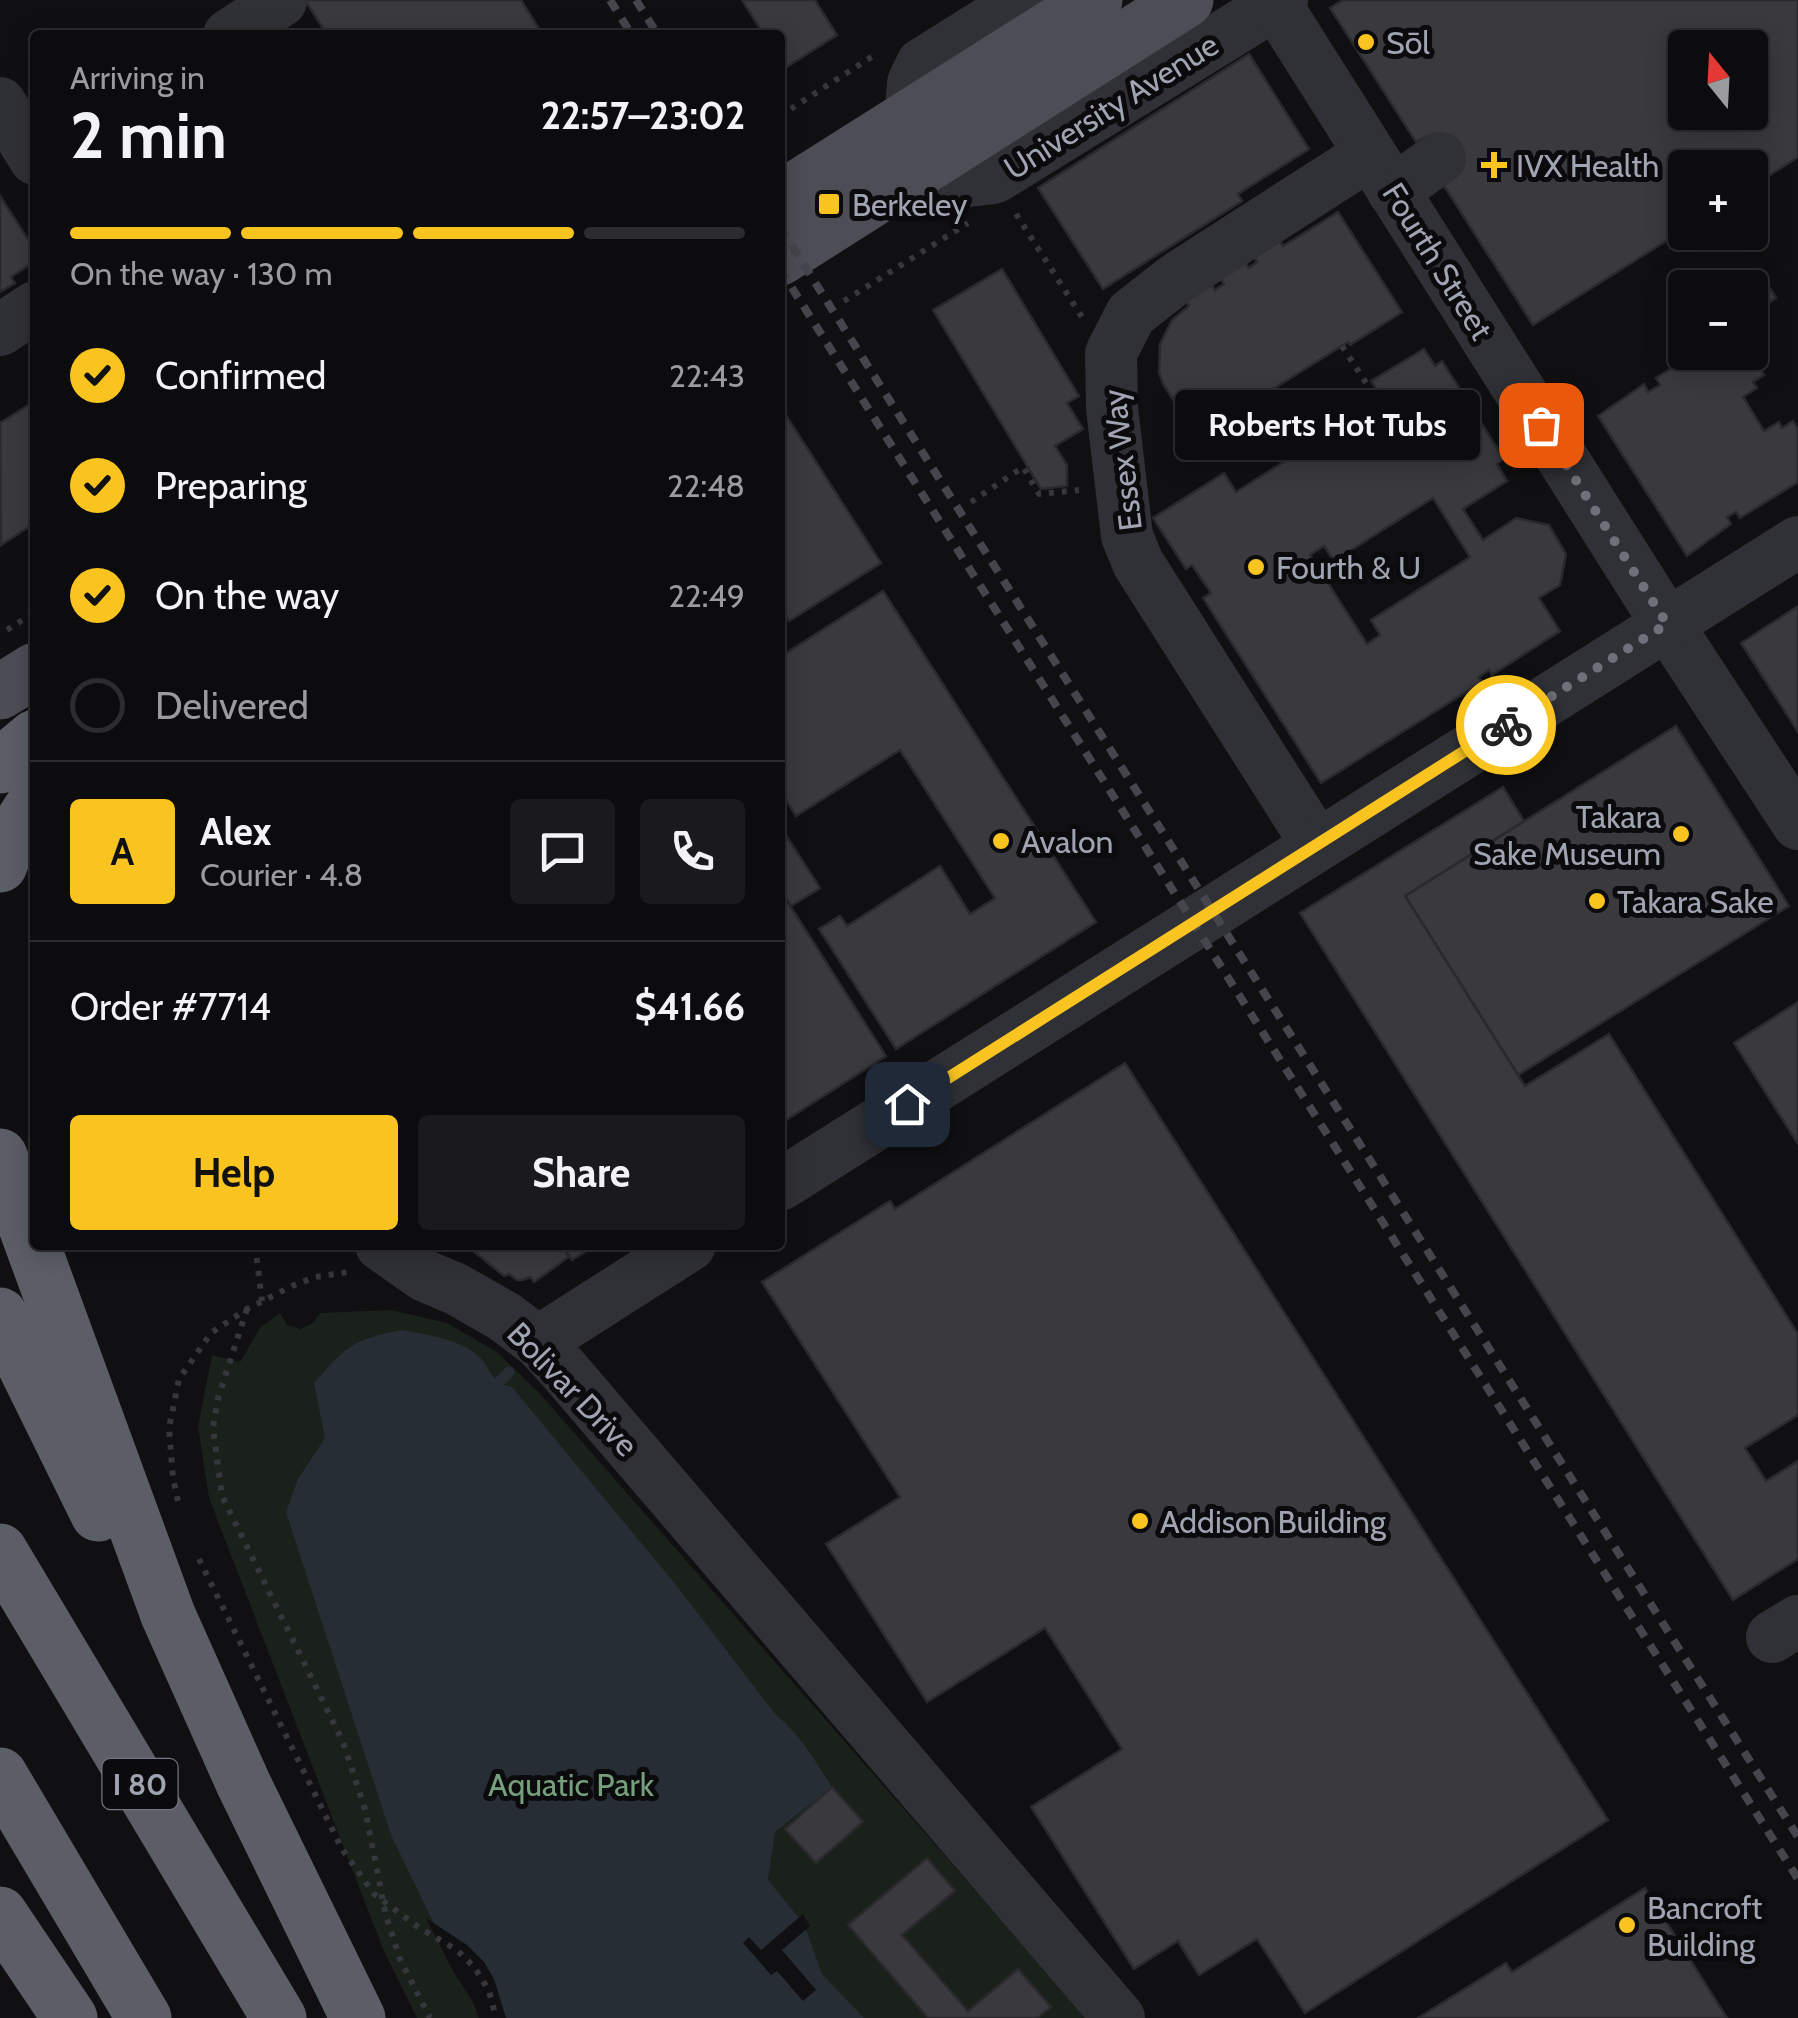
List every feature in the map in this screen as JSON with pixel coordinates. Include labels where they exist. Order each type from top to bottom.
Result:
[{"type":"highway","points":[[0,766],[30,741]]},
{"type":"highway","points":[[0,865],[30,810]]},
{"type":"highway","points":[[4,1164],[30,1236]]},
{"type":"highway","points":[[35,1250],[156,1584],[244,1785],[358,2018]]},
{"type":"highway","points":[[0,1315],[133,1581],[244,1785]]},
{"type":"highway","name":"I 80","points":[[0,1551],[279,2018]]},
{"type":"highway","points":[[0,1775],[144,2018]]},
{"type":"highway","points":[[0,1914],[70,2018]]},
{"type":"main road","points":[[785,196],[1095,0]]},
{"type":"main road","name":"University Avenue","points":[[785,255],[1186,0]]},
{"type":"main road","points":[[0,692],[30,673]]},
{"type":"main road","points":[[0,742],[30,727]]},
{"type":"street","name":"University Avenue","points":[[1024,0],[922,64],[912,83],[911,108],[921,134],[953,172],[986,198],[1277,1]]},
{"type":"street","name":"Fourth Street","points":[[1277,1],[1667,624],[1798,824]]},
{"type":"street","points":[[242,30],[287,12]]},
{"type":"street","points":[[0,104],[30,151]]},
{"type":"street","name":"Essex Way","points":[[1318,845],[1138,562],[1127,536],[1112,408],[1111,353],[1131,314],[1165,287],[1381,172],[1440,158]]},
{"type":"street","points":[[0,330],[30,310]]},
{"type":"street","points":[[785,1181],[1798,542]]},
{"type":"street","points":[[538,1342],[682,1250]]},
{"type":"street","name":"Bolivar Drive","points":[[367,1258],[456,1289],[505,1317],[538,1342],[1120,2018]]},
{"type":"path","points":[[785,113],[881,51]]},
{"type":"path","points":[[844,300],[986,198],[1111,353]]},
{"type":"path","points":[[1342,346],[1372,392]]},
{"type":"path","points":[[971,502],[1023,468],[1039,494],[1122,486]]},
{"type":"path","points":[[0,634],[30,615]]},
{"type":"path","points":[[256,1250],[262,1301]]},
{"type":"path","points":[[181,1514],[173,1478],[170,1428],[180,1379],[210,1333],[292,1286],[367,1258]]},
{"type":"path","points":[[246,1309],[218,1398],[213,1428],[222,1496],[343,1742],[365,1809],[386,1916],[400,1959],[430,2018]]},
{"type":"path","points":[[193,1548],[342,1849],[374,1894],[458,1950],[475,1968],[488,1990],[496,2018]]},
{"type":"green space","name":"Aquatic Park","points":[[391,1310],[447,1323],[497,1352],[541,1395],[1087,2018],[417,2018],[383,1949],[209,1498],[198,1427],[212,1355],[240,1362],[260,1328],[280,1313],[287,1325],[301,1329],[313,1323],[320,1313]]},
{"type":"shaded area","name":"Aquatic Park","points":[[402,1330],[464,1347],[478,1356],[498,1381],[512,1387],[813,1758],[832,1787],[775,1832],[768,1880],[804,1924],[822,1974],[864,2018],[485,2018],[391,1835],[286,1512],[298,1479],[325,1438],[314,1383],[352,1346]]},
{"type":"pier","points":[[803,1914],[810,1926],[782,1950],[816,1990],[803,2001],[777,1971],[771,1975],[743,1943],[749,1937],[761,1950]]},
{"type":"pier","points":[[426,1918],[467,1945],[484,1962],[494,1979],[506,2018],[479,2018]]},
{"type":"building","points":[[305,0],[521,0],[540,30],[324,30]]},
{"type":"building","points":[[742,0],[815,0],[837,35],[785,68],[785,30],[761,30]]},
{"type":"building","points":[[1343,0],[1798,0],[1798,157],[1768,176],[1768,150],[1668,150],[1668,240],[1533,325],[1444,186],[1426,137],[1416,142],[1330,8]]},
{"type":"building","points":[[1249,54],[1309,149],[1238,194],[1242,201],[1103,289],[1038,188]]},
{"type":"building","points":[[0,196],[30,242],[30,264],[11,277],[15,283],[0,292]]},
{"type":"building","points":[[1338,212],[1402,312],[1197,437],[1159,372],[1160,344],[1172,320],[1189,306],[1186,301],[1212,285],[1215,290],[1224,284],[1221,279],[1245,263],[1249,268],[1257,262],[1254,257],[1280,241],[1283,246]]},
{"type":"building","points":[[1002,269],[1079,396],[1067,403],[1083,429],[1055,446],[1067,465],[1067,486],[1041,489],[933,310]]},
{"type":"building","points":[[1768,285],[1776,298],[1768,303]]},
{"type":"building","name":"Fourth & U","points":[[1424,349],[1435,366],[1442,361],[1465,397],[1454,410],[1465,427],[1482,424],[1504,459],[1497,464],[1507,481],[1463,509],[1483,540],[1516,518],[1549,525],[1566,554],[1560,585],[1539,598],[1560,631],[1492,675],[1489,670],[1479,677],[1482,682],[1321,783],[1203,598],[1211,593],[1192,565],[1186,569],[1153,518],[1224,473],[1236,492],[1373,405],[1367,395],[1377,390],[1371,381]],"holes":[[[1433,498],[1470,557],[1371,620],[1380,635],[1367,644],[1310,555],[1324,546],[1334,561]]]},
{"type":"building","points":[[1669,370],[1761,370],[1764,375],[1753,382],[1757,388],[1743,397],[1764,431],[1779,422],[1782,428],[1793,421],[1798,429],[1798,482],[1740,518],[1736,512],[1727,517],[1731,524],[1687,556],[1598,416],[1644,384],[1648,392],[1660,385],[1656,378]]},
{"type":"building","points":[[30,404],[30,526],[1,545],[0,423]]},
{"type":"building","points":[[785,414],[881,563],[789,621],[785,615]]},
{"type":"building","name":"Avalon","points":[[883,591],[1096,922],[896,1049],[819,929],[840,916],[847,926],[940,866],[970,914],[995,898],[900,750],[796,816],[785,799],[785,654]]},
{"type":"building","points":[[1798,606],[1798,732],[1741,643]]},
{"type":"building","name":"Takara Sake","points":[[1676,726],[1789,906],[1518,1075],[1405,896]]},
{"type":"building","points":[[1503,787],[1524,821],[1405,896],[1525,1086],[1609,1034],[1798,1334],[1798,1415],[1745,1448],[1766,1481],[1798,1461],[1798,1559],[1733,1600],[1300,913]]},
{"type":"building","points":[[785,834],[820,888],[791,906],[785,897]]},
{"type":"building","points":[[785,898],[886,1056],[785,1121]]},
{"type":"building","points":[[1798,1002],[1798,1144],[1734,1043]]},
{"type":"building","name":"Addison Building","points":[[1125,1063],[1608,1820],[1305,2013],[1257,1939],[1199,1975],[1178,1941],[1134,1969],[1031,1807],[1122,1749],[1045,1628],[927,1702],[826,1544],[900,1497],[762,1282],[890,1201],[895,1209]]},
{"type":"building","points":[[472,1250],[565,1250],[569,1257],[534,1282],[530,1277],[517,1280],[509,1274],[504,1276]]},
{"type":"building","points":[[565,1250],[588,1250],[572,1260]]},
{"type":"building","points":[[832,1787],[863,1822],[816,1863],[785,1829]]},
{"type":"building","points":[[927,1858],[955,1891],[902,1935],[968,2011],[1018,1969],[1051,2007],[1038,2018],[928,2018],[848,1925]]},
{"type":"building","name":"Bancroft Building","points":[[1645,1888],[1727,2018],[1418,2018],[1506,1963],[1512,1972]]},
{"type":"waterway","points":[[487,1394],[509,1372]]},
{"type":"railway","points":[[610,0],[629,30]]},
{"type":"railway","points":[[636,0],[655,30]]},
{"type":"railway","points":[[785,235],[1798,1837]]},
{"type":"railway","points":[[785,277],[1798,1879]]},
{"type":"way so far","points":[[1506,725],[1667,624],[1541,425]]},
{"type":"place","name":"Sōl","points":[[1366,42]]},
{"type":"place","name":"IVX Health","points":[[1494,165]]},
{"type":"place","name":"Berkeley","points":[[829,204]]},
{"type":"place","name":"Roberts Hot Tubs","points":[[1541,425]]},
{"type":"place","name":"Fourth & U","points":[[1256,567]]},
{"type":"place","name":"Takara Sake Museum","points":[[1681,834]]},
{"type":"place","name":"Avalon","points":[[1001,841]]},
{"type":"place","name":"Takara Sake","points":[[1597,901]]},
{"type":"place","name":"Addison Building","points":[[1140,1521]]},
{"type":"place","name":"Bancroft Building","points":[[1627,1925]]},
{"type":"route","points":[[907,1104],[1506,725]]}]
